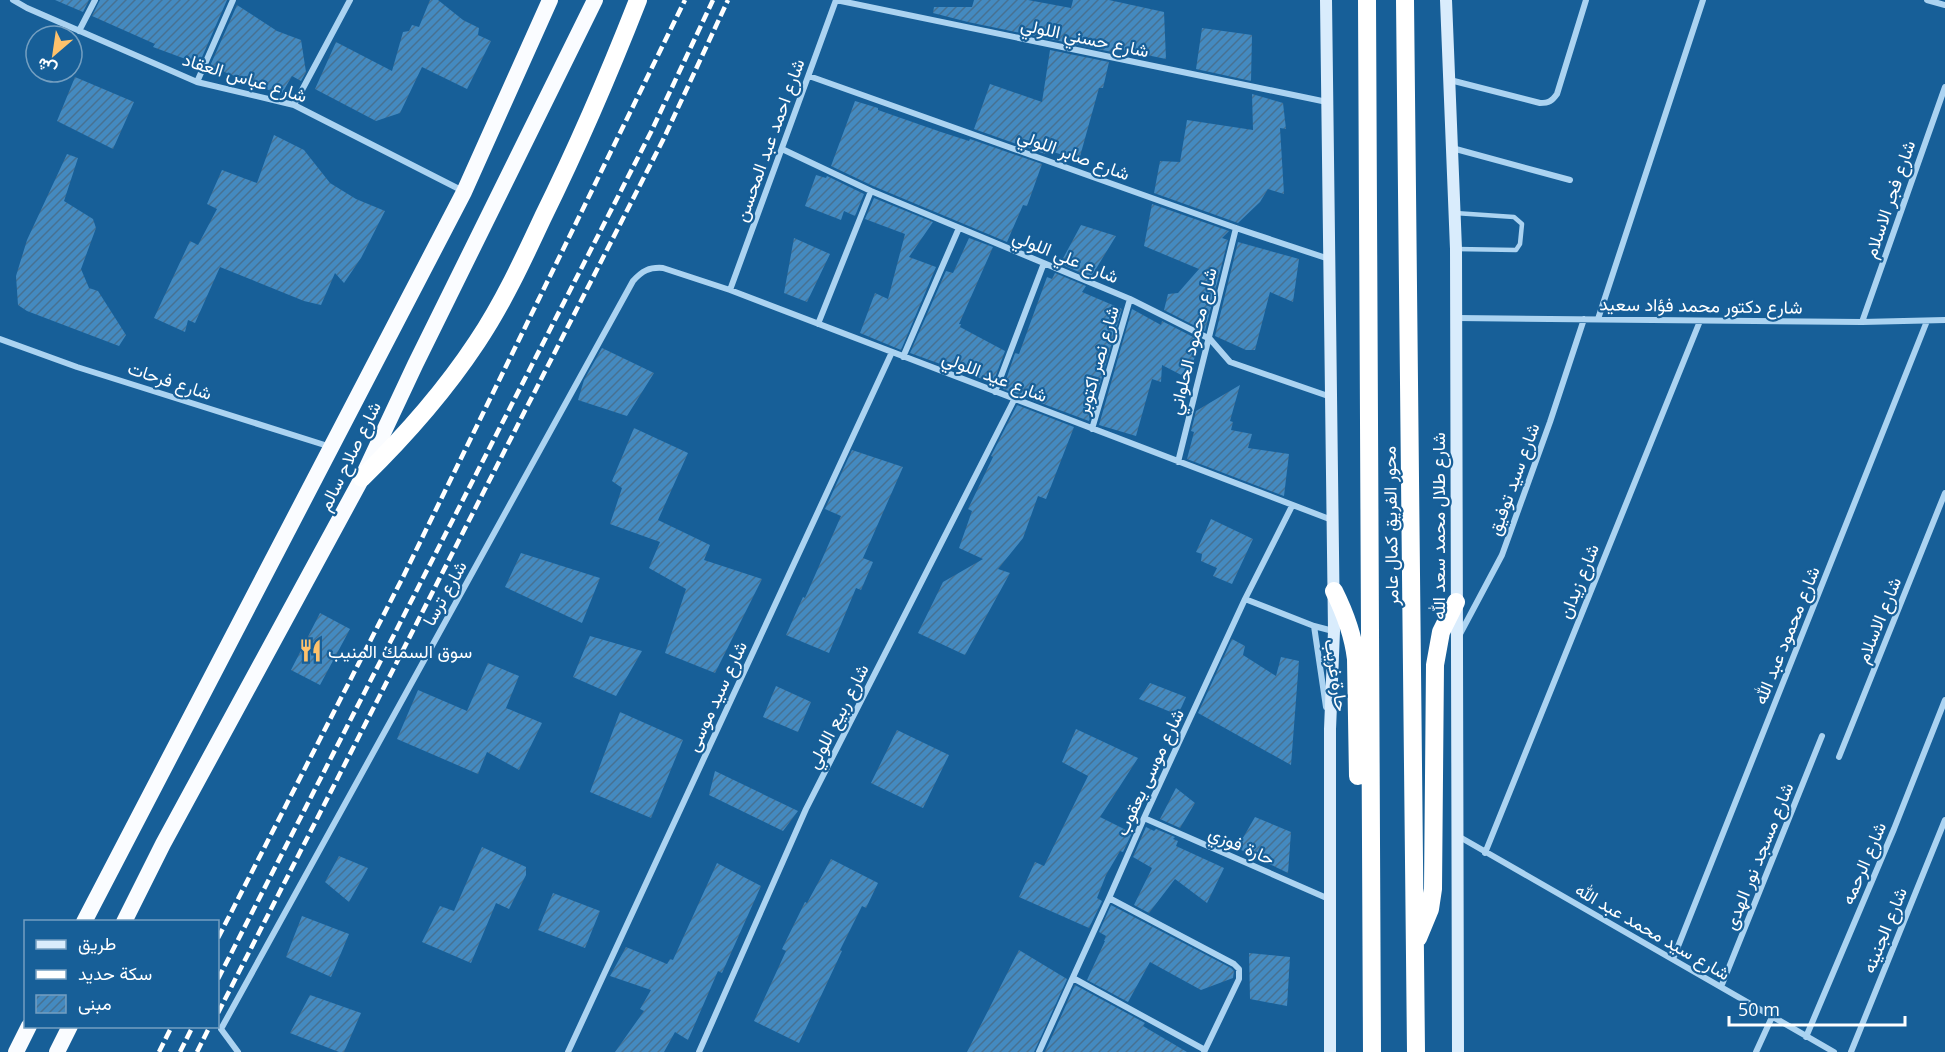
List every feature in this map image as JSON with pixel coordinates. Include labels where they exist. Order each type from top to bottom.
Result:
[{"type":"highway","name":"شارع صلاح سالم","points":[[125,920],[163,844],[362,478],[415,365],[595,0]]},
{"type":"highway","points":[[362,478],[404,436],[435,399],[477,342],[508,291],[597,100],[638,0]]},
{"type":"highway","name":"محور الفريق كمال عامر","points":[[1367,0],[1371,1052]]},
{"type":"highway","name":"محور الفريق كمال عامر","points":[[1406,0],[1416,1052]]},
{"type":"highway","name":"شارع صلاح سالم","points":[[85,920],[464,192],[545,1]]},
{"type":"highway","points":[[1334,591],[1349,623],[1356,659],[1360,889],[1365,920],[1371,935]]},
{"type":"highway","points":[[1415,945],[1430,909],[1433,890],[1435,666],[1441,632],[1456,602]]},
{"type":"highway","points":[[16,1052],[28,1028]]},
{"type":"highway","points":[[57,1052],[66,1028]]},
{"type":"main road","points":[[1326,0],[1334,591],[1330,729],[1330,1052]]},
{"type":"main road","name":"شارع طلال محمد سعد الله","points":[[1446,0],[1456,249],[1458,1052]]},
{"type":"street","name":"شارع عباس العقاد","points":[[13,0],[63,24]]},
{"type":"street","points":[[27,8],[31,0]]},
{"type":"street","points":[[83,24],[95,0]]},
{"type":"street","points":[[197,82],[233,0]]},
{"type":"street","points":[[294,105],[350,0]]},
{"type":"street","name":"شارع حسني اللولي","points":[[836,0],[1327,102]]},
{"type":"street","name":"شارع احمد عبد المحسن","points":[[730,290],[836,0]]},
{"type":"street","points":[[1449,80],[1540,103],[1553,100],[1557,94],[1586,0]]},
{"type":"street","points":[[1598,319],[1703,0]]},
{"type":"street","points":[[1927,0],[1945,5]]},
{"type":"street","name":"شارع عباس العقاد","points":[[84,33],[197,82],[294,105],[464,192]]},
{"type":"street","name":"شارع صابر اللولي","points":[[809,76],[1329,260]]},
{"type":"street","name":"شارع فجر الاسلام","points":[[1862,322],[1945,87]]},
{"type":"street","points":[[1452,147],[1570,180]]},
{"type":"street","name":"شارع علي اللولي","points":[[782,149],[871,191],[1130,299],[1213,341],[1225,359],[1230,362],[1331,398]]},
{"type":"street","points":[[818,324],[871,191]]},
{"type":"street","points":[[903,357],[959,228]]},
{"type":"street","name":"شارع محمود الحلواني","points":[[1178,462],[1236,228]]},
{"type":"street","points":[[995,392],[1044,263]]},
{"type":"street","name":"شارع عيد اللولي","points":[[646,270],[663,268],[730,290],[1332,520]]},
{"type":"street","name":"شارع ترسا","points":[[238,1052],[221,1029],[633,281],[646,270]]},
{"type":"street","name":"شارع نصر اكتوبر","points":[[1092,429],[1130,299]]},
{"type":"street","name":"شارع دكتور محمد فؤاد سعيد","points":[[1456,318],[1862,322],[1945,320]]},
{"type":"street","name":"شارع سيد توفيق","points":[[1456,643],[1502,555],[1584,319]]},
{"type":"street","name":"شارع زيدان","points":[[1485,853],[1700,321]]},
{"type":"street","name":"شارع محمود عبد الله","points":[[1673,959],[1927,321]]},
{"type":"street","name":"شارع فرحات","points":[[0,339],[77,367],[331,447]]},
{"type":"street","name":"شارع سيد موسى","points":[[568,1052],[892,352]]},
{"type":"street","name":"شارع ربيع اللولي","points":[[699,1052],[806,809],[1014,400]]},
{"type":"street","name":"شارع الاسلام","points":[[1839,757],[1945,493]]},
{"type":"street","name":"شارع موسى يعقوب","points":[[1039,1052],[1245,599],[1292,506]]},
{"type":"street","points":[[1245,599],[1314,626],[1334,631]]},
{"type":"street","name":"حارة غريب","points":[[1314,626],[1330,729]]},
{"type":"street","name":"شارع الرحمه","points":[[1806,1036],[1894,829],[1945,700]]},
{"type":"street","name":"شارع مسجد نور الهدى","points":[[1721,987],[1822,736]]},
{"type":"street","name":"حارة فوزي","points":[[1144,818],[1329,899]]},
{"type":"street","name":"شارع الجنينه","points":[[1851,1052],[1945,820]]},
{"type":"street","name":"شارع سيد محمد عبد الله","points":[[1458,836],[1834,1052]]},
{"type":"street","points":[[1073,978],[1205,1051],[1239,980],[1239,969],[1234,964],[1109,898]]},
{"type":"street","points":[[1756,1052],[1772,1017]]},
{"type":"lane","points":[[1455,213],[1514,217],[1522,224],[1520,244],[1515,250],[1456,249]]},
{"type":"building","points":[[55,0],[89,0],[83,12]]},
{"type":"building","points":[[100,0],[227,0],[199,64],[153,47],[155,44],[92,16]]},
{"type":"building","points":[[430,0],[438,0],[463,20],[479,28],[478,35],[491,41],[467,89],[422,67],[400,113],[376,121],[315,89],[336,42],[392,71],[403,32],[409,31],[412,25],[419,27]]},
{"type":"building","points":[[974,0],[1028,0],[1071,8],[1073,0],[1109,0],[1164,12],[1166,59],[1113,48],[1112,52],[933,13],[934,7],[972,7]]},
{"type":"building","points":[[237,5],[277,31],[301,40],[306,72],[301,81],[292,76],[281,95],[210,66]]},
{"type":"building","points":[[1202,28],[1252,35],[1251,81],[1196,69]]},
{"type":"building","points":[[1050,50],[1109,62],[1103,88],[1099,88],[1079,160],[1047,150],[1045,154],[974,129],[990,84],[1042,102]]},
{"type":"building","points":[[84,81],[134,102],[113,149],[57,121],[72,84],[84,84]]},
{"type":"building","points":[[1252,94],[1283,103],[1286,129],[1280,128],[1284,194],[1268,189],[1260,202],[1238,223],[1154,193],[1160,161],[1180,162],[1187,120],[1253,130]]},
{"type":"building","points":[[855,101],[941,132],[969,141],[970,139],[1042,164],[1027,206],[1023,205],[1007,242],[831,166]]},
{"type":"building","points":[[274,135],[304,150],[330,183],[356,199],[385,211],[361,258],[344,283],[335,273],[321,305],[304,301],[220,267],[195,323],[188,320],[185,332],[154,318],[190,241],[198,245],[217,209],[207,204],[222,170],[257,183]]},
{"type":"building","points":[[67,154],[78,158],[64,201],[93,219],[96,228],[81,269],[89,288],[98,291],[126,335],[119,346],[27,311],[18,305],[16,276],[27,240]]},
{"type":"building","points":[[816,175],[826,178],[827,176],[864,194],[855,216],[844,211],[841,220],[805,206]]},
{"type":"building","points":[[874,198],[933,222],[909,257],[936,267],[901,350],[860,333],[875,293],[888,299],[905,234],[865,219]]},
{"type":"building","points":[[1152,204],[1229,231],[1222,238],[1228,240],[1205,331],[1164,310],[1168,294],[1178,293],[1199,269],[1144,246]]},
{"type":"building","points":[[1081,225],[1116,236],[1091,277],[1060,264]]},
{"type":"building","points":[[794,238],[830,254],[807,302],[784,293]]},
{"type":"building","points":[[969,238],[993,247],[959,324],[961,324],[960,327],[1005,351],[993,383],[910,353],[946,271],[953,273]]},
{"type":"building","points":[[1238,242],[1299,259],[1293,302],[1270,292],[1255,350],[1246,350],[1215,336]]},
{"type":"building","points":[[1055,273],[1086,286],[1082,292],[1122,309],[1089,421],[1003,389],[1015,353],[1019,354],[1047,277],[1052,279]]},
{"type":"building","points":[[1132,309],[1161,325],[1162,321],[1199,340],[1189,379],[1162,365],[1161,382],[1152,379],[1136,436],[1099,425]]},
{"type":"building","points":[[602,348],[654,373],[627,416],[578,400],[584,380]]},
{"type":"building","points":[[1240,385],[1230,421],[1233,422],[1231,430],[1252,434],[1248,448],[1289,454],[1284,496],[1187,459],[1194,432],[1191,431],[1196,411]]},
{"type":"building","points":[[1017,405],[1074,427],[1046,499],[1038,496],[1023,538],[998,569],[1010,573],[965,655],[918,633],[943,582],[983,559],[959,548],[972,511],[968,509]]},
{"type":"building","points":[[634,428],[688,453],[658,520],[710,545],[704,560],[762,579],[715,673],[665,653],[686,589],[649,568],[660,542],[610,524],[622,488],[612,481]]},
{"type":"building","points":[[852,450],[903,467],[863,558],[873,562],[861,590],[856,588],[829,653],[786,635],[841,516],[825,509]]},
{"type":"building","points":[[1211,519],[1253,539],[1232,584],[1213,576],[1217,568],[1201,561],[1202,554],[1196,552]]},
{"type":"building","points":[[521,553],[600,578],[582,623],[505,587]]},
{"type":"building","points":[[320,613],[350,629],[320,685],[291,670]]},
{"type":"building","points":[[590,636],[642,651],[616,696],[573,677]]},
{"type":"building","points":[[1232,639],[1245,646],[1243,655],[1276,676],[1281,657],[1299,661],[1291,765],[1198,713]]},
{"type":"building","points":[[488,663],[519,676],[506,708],[542,723],[519,770],[487,752],[478,774],[397,739],[418,690],[467,711]]},
{"type":"building","points":[[1150,683],[1186,697],[1178,715],[1139,699]]},
{"type":"building","points":[[776,686],[811,702],[798,732],[763,717]]},
{"type":"building","points":[[620,712],[683,740],[651,818],[590,792]]},
{"type":"building","points":[[1076,729],[1138,758],[1100,817],[1132,833],[1123,852],[1120,851],[1106,875],[1097,898],[1102,901],[1089,928],[1019,897],[1035,862],[1044,866],[1088,776],[1062,762]]},
{"type":"building","points":[[897,730],[949,755],[923,808],[871,783]]},
{"type":"building","points":[[715,771],[798,811],[783,831],[709,795]]},
{"type":"building","points":[[1176,788],[1195,803],[1180,828],[1160,819]]},
{"type":"building","points":[[1255,817],[1291,832],[1288,873],[1237,848]]},
{"type":"building","points":[[1146,827],[1175,837],[1173,839],[1178,841],[1176,846],[1224,868],[1207,903],[1175,879],[1149,913],[1134,905],[1152,868],[1133,857]]},
{"type":"building","points":[[482,847],[526,867],[526,875],[509,909],[496,903],[471,963],[422,942],[440,906],[454,911]]},
{"type":"building","points":[[339,856],[368,868],[349,902],[325,882]]},
{"type":"building","points":[[831,859],[878,883],[866,908],[862,906],[840,950],[842,951],[799,1043],[754,1021],[786,951],[782,949],[805,902],[807,903]]},
{"type":"building","points":[[717,863],[761,886],[722,973],[718,971],[688,1040],[675,1032],[664,1052],[615,1052],[644,1011],[640,1009],[651,990],[610,976],[626,947],[667,964],[670,959],[673,960]]},
{"type":"building","points":[[553,893],[600,911],[585,948],[538,930]]},
{"type":"building","points":[[1111,905],[1231,968],[1234,971],[1233,978],[1201,990],[1150,962],[1128,1002],[1087,980],[1105,941],[1106,936],[1099,932]]},
{"type":"building","points":[[302,916],[349,934],[331,977],[286,957]]},
{"type":"building","points":[[1019,950],[1067,979],[1034,1052],[967,1052]]},
{"type":"building","points":[[1249,953],[1290,957],[1287,1006],[1250,999]]},
{"type":"building","points":[[1075,985],[1145,1023],[1143,1026],[1187,1052],[1045,1052]]},
{"type":"building","points":[[310,995],[361,1013],[344,1052],[290,1033]]},
{"type":"railway","points":[[219,936],[403,577],[685,0]]},
{"type":"railway","points":[[219,977],[651,132],[713,0]]},
{"type":"railway","points":[[219,1011],[664,138],[728,0]]},
{"type":"railway","points":[[159,1052],[171,1028]]},
{"type":"railway","points":[[180,1052],[192,1028]]},
{"type":"railway","points":[[197,1052],[209,1028]]},
{"type":"place","name":"سوق السمك المنيب","points":[[310,651]]}]
